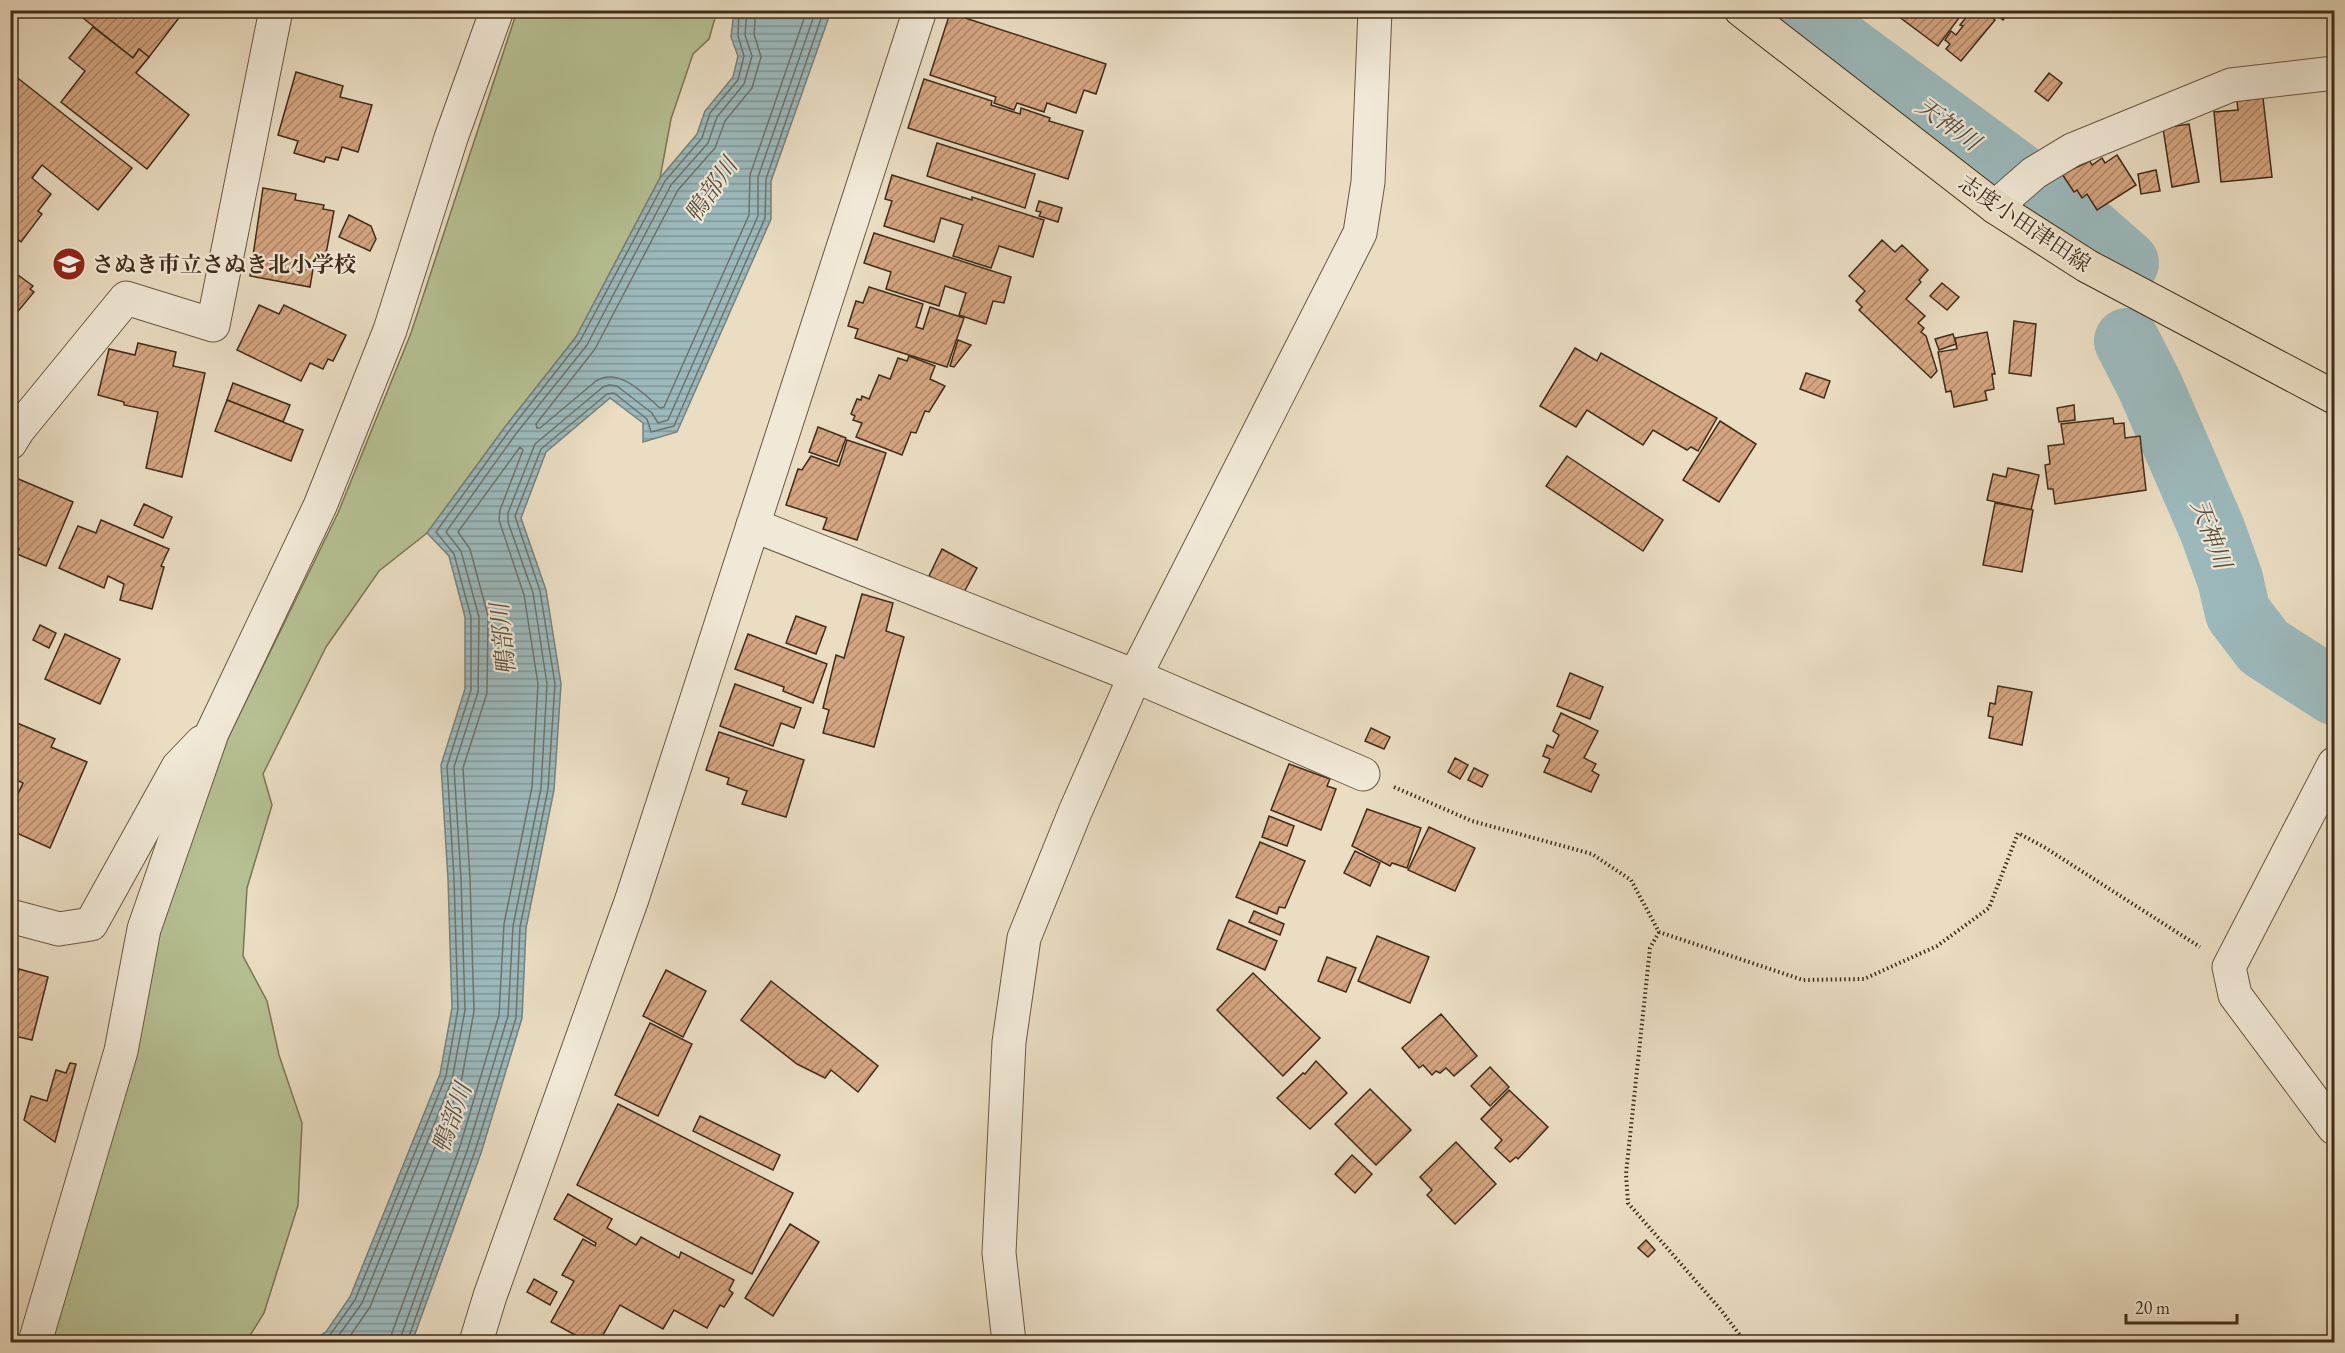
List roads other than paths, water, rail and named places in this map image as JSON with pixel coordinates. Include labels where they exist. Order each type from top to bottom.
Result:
[{"type":"main road","name":"志度小田津田線","points":[[1741,10],[2015,190],[2087,266],[2334,397]]},
{"type":"street","points":[[10,442],[126,298],[213,325],[276,10]]},
{"type":"street","points":[[35,1342],[121,1051],[144,929],[212,733],[320,506],[390,330],[451,138],[497,10]]},
{"type":"street","points":[[476,1342],[490,1296],[632,899],[920,10]]},
{"type":"street","points":[[1009,1342],[999,1253],[1009,1042],[1024,938],[1135,676],[1360,233],[1368,182],[1375,10]]},
{"type":"street","points":[[2015,190],[2072,150],[2231,85],[2334,73]]},
{"type":"street","points":[[753,525],[1135,676],[1363,774]]},
{"type":"street","points":[[10,916],[59,929],[91,924],[178,767],[212,733]]},
{"type":"street","points":[[2334,764],[2229,967],[2235,995],[2334,1128]]},
{"type":"street","points":[[490,1296],[500,1326],[498,1342]]},
{"type":"water","name":"鴨部川","points":[[734,11],[831,11],[771,181],[771,219],[677,432],[643,442],[643,423],[610,398],[546,452],[521,518],[546,590],[561,684],[554,790],[526,928],[522,1018],[481,1153],[412,1342],[310,1342],[326,1332],[350,1297],[440,1074],[452,1008],[448,879],[441,765],[465,689],[465,617],[449,556],[427,533],[505,427],[576,337],[660,178],[697,134],[705,111],[733,77],[738,56],[731,37]]},
{"type":"waterway","name":"天神川","points":[[1794,10],[2069,213],[2126,263]]},
{"type":"waterway","name":"天神川","points":[[2127,341],[2150,386],[2212,529],[2230,579],[2238,613],[2264,647],[2334,692]]},
{"type":"place","name":"さぬき市立さぬき北小学校","points":[[69,264]]}]
